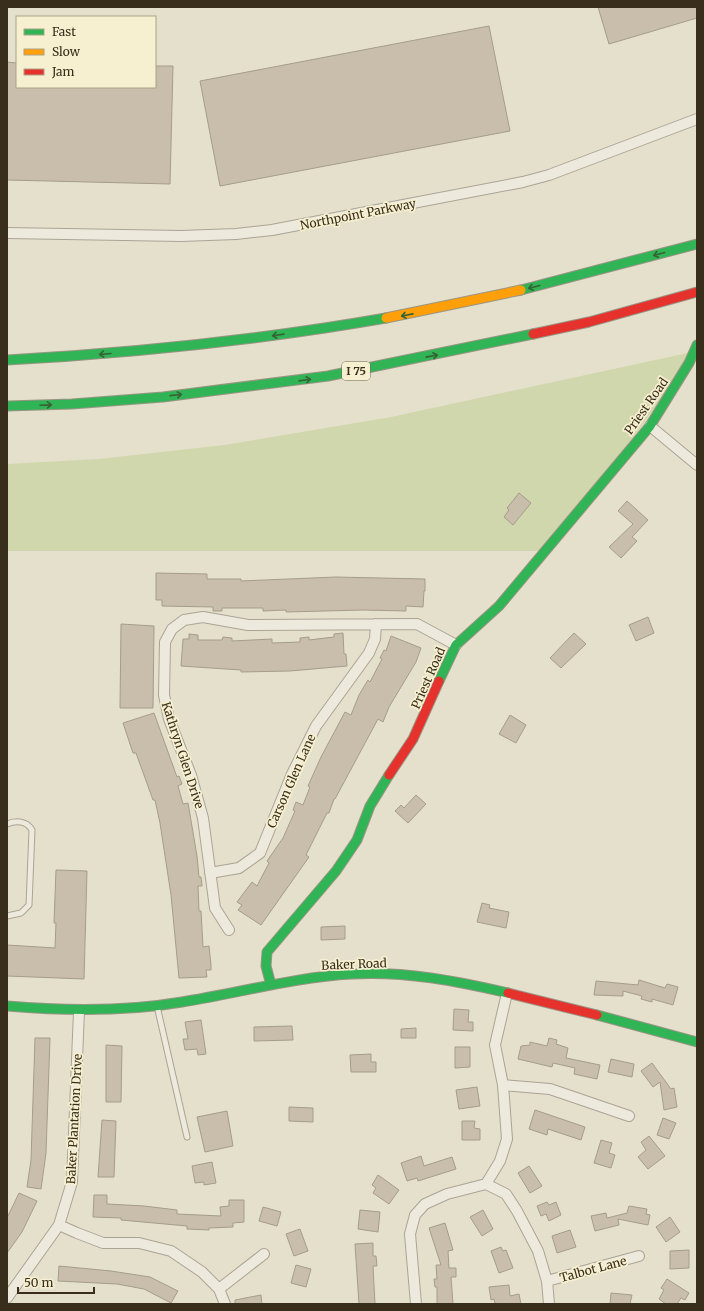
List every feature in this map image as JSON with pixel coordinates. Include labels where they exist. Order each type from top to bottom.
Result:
[{"type":"main road","points":[[7,360],[152,350],[218,343],[358,324],[498,296],[697,244]]},
{"type":"main road","name":"I 75","points":[[7,406],[72,404],[162,397],[328,376],[589,322],[697,292]]},
{"type":"main road","name":"Priest Road","points":[[271,985],[266,966],[266,952],[336,871],[357,840],[370,806],[379,789],[413,739],[456,645],[499,606],[650,426],[689,363],[697,345]]},
{"type":"main road","name":"Baker Road","points":[[7,1006],[79,1011],[122,1010],[335,975],[378,973],[463,983],[507,992],[697,1042]]},
{"type":"street","name":"Northpoint Parkway","points":[[7,233],[205,236],[272,230],[523,182],[549,175],[697,119]]},
{"type":"street","points":[[650,426],[697,465]]},
{"type":"street","name":"Kathryn Glen Drive","points":[[229,930],[215,908],[203,818],[191,775],[169,719],[164,695],[166,642],[172,629],[184,620],[203,617],[248,625],[417,624],[456,645]]},
{"type":"street","name":"Carson Glen Lane","points":[[210,873],[239,868],[260,853],[292,774],[316,726],[369,653],[375,639],[376,624]]},
{"type":"street","points":[[486,1184],[500,1161],[507,1139],[503,1085],[495,1046],[507,992]]},
{"type":"street","name":"Baker Plantation Drive","points":[[7,1298],[59,1224],[72,1182],[79,1011]]},
{"type":"street","points":[[503,1085],[550,1089],[629,1116]]},
{"type":"street","points":[[416,1304],[410,1234],[415,1215],[425,1204],[447,1194],[486,1184],[506,1194],[517,1211],[538,1251],[547,1281],[549,1304]]},
{"type":"street","points":[[59,1224],[76,1234],[103,1243],[139,1243],[171,1251],[202,1272],[219,1290],[224,1304]]},
{"type":"street","points":[[219,1290],[264,1254]]},
{"type":"street","name":"Talbot Lane","points":[[547,1281],[639,1256]]},
{"type":"lane","points":[[7,824],[14,822],[23,823],[32,830],[29,905],[21,913],[7,916]]},
{"type":"lane","points":[[156,1005],[187,1137]]},
{"type":"green space","points":[[697,351],[549,551],[7,551],[7,464],[99,459],[224,445],[391,417]]},
{"type":"building","points":[[598,7],[697,7],[697,18],[609,44]]},
{"type":"building","points":[[489,26],[510,131],[220,186],[200,81]]},
{"type":"building","points":[[7,62],[16,63],[16,88],[156,88],[156,66],[173,66],[170,184],[7,180]]},
{"type":"building","points":[[519,493],[531,503],[513,525],[504,517],[509,510],[507,508]]},
{"type":"building","points":[[627,501],[648,520],[632,537],[637,541],[621,558],[609,547],[633,524],[618,511]]},
{"type":"building","points":[[156,573],[207,574],[207,579],[241,579],[241,581],[336,577],[425,579],[425,591],[423,607],[406,606],[406,611],[363,610],[286,612],[286,610],[263,611],[263,608],[222,608],[222,611],[213,611],[213,607],[162,606],[162,600],[156,600]]},
{"type":"building","points":[[648,617],[654,633],[636,641],[629,625]]},
{"type":"building","points":[[121,624],[154,626],[153,708],[120,708]]},
{"type":"building","points":[[343,633],[344,654],[346,654],[347,666],[290,671],[241,672],[241,670],[181,666],[183,639],[189,639],[189,634],[198,635],[198,640],[222,640],[223,637],[232,638],[232,641],[272,639],[272,643],[300,642],[300,638],[309,637],[309,640],[334,637],[334,634]]},
{"type":"building","points":[[574,633],[586,644],[561,668],[550,658]]},
{"type":"building","points":[[391,636],[421,648],[416,662],[389,707],[383,722],[378,719],[334,799],[329,813],[327,813],[306,855],[309,857],[261,925],[238,910],[242,905],[237,902],[252,882],[257,886],[269,863],[267,861],[283,838],[295,811],[293,810],[296,802],[303,805],[310,787],[308,786],[321,757],[345,712],[351,715],[359,695],[368,680],[370,682],[382,659],[380,658],[384,650],[386,651]]},
{"type":"building","points":[[154,713],[177,777],[179,776],[182,784],[178,786],[183,804],[188,803],[199,877],[201,877],[202,886],[198,886],[203,947],[209,946],[211,970],[206,970],[207,977],[179,978],[171,895],[155,800],[153,800],[136,753],[133,753],[123,723]]},
{"type":"building","points":[[510,715],[526,725],[516,743],[499,734]]},
{"type":"building","points":[[416,795],[426,804],[408,823],[395,811],[401,805],[404,808]]},
{"type":"building","points":[[56,870],[87,871],[84,979],[7,976],[7,945],[55,948],[56,923],[54,923]]},
{"type":"building","points":[[482,903],[490,905],[489,908],[509,912],[506,928],[477,922]]},
{"type":"building","points":[[345,926],[345,939],[321,940],[321,927]]},
{"type":"building","points":[[639,980],[665,988],[667,984],[678,987],[673,1005],[652,999],[652,1002],[641,999],[642,996],[623,991],[623,996],[594,995],[596,981],[638,985]]},
{"type":"building","points":[[454,1009],[469,1010],[468,1022],[473,1022],[473,1031],[453,1030]]},
{"type":"building","points":[[201,1020],[206,1054],[198,1055],[197,1049],[185,1050],[183,1039],[188,1039],[185,1022]]},
{"type":"building","points":[[292,1026],[293,1040],[254,1041],[254,1027]]},
{"type":"building","points":[[416,1028],[416,1038],[401,1038],[401,1029]]},
{"type":"building","points":[[35,1038],[50,1038],[46,1153],[41,1189],[27,1187],[31,1160]]},
{"type":"building","points":[[549,1038],[557,1040],[556,1044],[568,1048],[566,1058],[600,1065],[597,1079],[574,1074],[575,1068],[553,1063],[552,1067],[518,1059],[521,1046],[530,1045],[530,1042],[547,1046]]},
{"type":"building","points":[[106,1045],[122,1046],[121,1102],[106,1102]]},
{"type":"building","points":[[455,1047],[470,1047],[470,1067],[455,1068]]},
{"type":"building","points":[[371,1054],[371,1062],[376,1062],[376,1072],[351,1072],[350,1055]]},
{"type":"building","points":[[611,1059],[634,1064],[632,1077],[608,1072]]},
{"type":"building","points":[[652,1063],[671,1089],[674,1088],[677,1107],[664,1110],[660,1082],[653,1087],[641,1071]]},
{"type":"building","points":[[477,1087],[480,1106],[459,1109],[456,1090]]},
{"type":"building","points":[[289,1107],[313,1108],[313,1122],[289,1121]]},
{"type":"building","points":[[535,1110],[585,1127],[581,1140],[548,1129],[547,1135],[529,1129]]},
{"type":"building","points":[[227,1111],[233,1146],[205,1152],[197,1117]]},
{"type":"building","points":[[663,1118],[676,1123],[669,1139],[657,1135]]},
{"type":"building","points":[[102,1120],[116,1121],[114,1177],[98,1177]]},
{"type":"building","points":[[462,1121],[475,1121],[474,1128],[480,1129],[480,1140],[462,1140]]},
{"type":"building","points":[[649,1136],[665,1156],[648,1169],[638,1157],[646,1150],[641,1142]]},
{"type":"building","points":[[601,1140],[612,1143],[609,1153],[615,1155],[611,1168],[594,1163]]},
{"type":"building","points":[[421,1156],[424,1166],[452,1157],[456,1169],[418,1181],[417,1178],[407,1181],[401,1163]]},
{"type":"building","points":[[212,1162],[216,1183],[204,1185],[204,1182],[195,1183],[192,1166]]},
{"type":"building","points":[[529,1166],[542,1186],[530,1193],[518,1173]]},
{"type":"building","points":[[378,1175],[399,1190],[389,1204],[373,1193],[376,1188],[372,1185]]},
{"type":"building","points":[[19,1193],[37,1201],[22,1232],[7,1253],[7,1218]]},
{"type":"building","points":[[94,1195],[107,1195],[107,1204],[177,1210],[177,1214],[221,1216],[220,1207],[229,1206],[229,1200],[244,1200],[244,1222],[233,1223],[233,1227],[209,1228],[209,1230],[187,1229],[187,1226],[121,1220],[121,1218],[93,1217]]},
{"type":"building","points":[[547,1202],[549,1205],[556,1202],[561,1215],[549,1221],[546,1214],[541,1216],[537,1206]]},
{"type":"building","points":[[629,1206],[647,1209],[646,1214],[650,1215],[648,1225],[618,1219],[619,1225],[595,1231],[591,1216],[606,1213],[607,1218],[627,1213]]},
{"type":"building","points":[[263,1207],[281,1212],[277,1226],[259,1221]]},
{"type":"building","points":[[360,1210],[380,1212],[378,1232],[358,1229]]},
{"type":"building","points":[[483,1210],[493,1229],[482,1236],[470,1217]]},
{"type":"building","points":[[670,1217],[680,1232],[666,1242],[656,1227]]},
{"type":"building","points":[[445,1223],[453,1250],[448,1251],[449,1268],[456,1268],[456,1277],[451,1277],[453,1304],[437,1304],[437,1287],[435,1287],[434,1279],[437,1279],[436,1265],[441,1265],[429,1228]]},
{"type":"building","points":[[300,1229],[308,1251],[294,1256],[286,1234]]},
{"type":"building","points":[[570,1230],[576,1247],[557,1253],[552,1236]]},
{"type":"building","points":[[373,1243],[373,1256],[376,1256],[377,1266],[373,1266],[375,1304],[359,1304],[355,1244]]},
{"type":"building","points":[[501,1247],[503,1251],[506,1250],[513,1268],[499,1273],[491,1251]]},
{"type":"building","points":[[689,1250],[689,1268],[670,1269],[670,1251]]},
{"type":"building","points":[[296,1265],[311,1269],[306,1287],[291,1283]]},
{"type":"building","points":[[59,1266],[111,1271],[150,1277],[178,1291],[171,1303],[144,1289],[117,1284],[58,1281]]},
{"type":"building","points":[[667,1279],[689,1293],[685,1300],[681,1298],[677,1304],[666,1304],[659,1299],[664,1290],[661,1288]]},
{"type":"building","points":[[509,1285],[510,1296],[519,1294],[521,1304],[495,1304],[494,1299],[491,1300],[489,1287]]},
{"type":"building","points":[[611,1293],[632,1295],[630,1304],[610,1304]]},
{"type":"building","points":[[261,1295],[262,1304],[235,1304],[235,1300]]},
{"type":"traffic: fast","points":[[521,290],[697,244]]},
{"type":"traffic: fast","points":[[7,360],[102,354],[197,345],[291,333],[386,318]]},
{"type":"traffic: fast","points":[[7,406],[72,404],[163,397],[328,376],[533,334]]},
{"type":"traffic: fast","points":[[439,681],[456,645],[499,606],[650,426],[689,363],[697,345]]},
{"type":"traffic: fast","points":[[271,985],[266,966],[267,952],[336,871],[357,840],[370,806],[389,775]]},
{"type":"traffic: fast","points":[[7,1006],[73,1010],[138,1008],[182,1002],[309,978],[372,973],[431,978],[508,993]]},
{"type":"traffic: fast","points":[[597,1015],[697,1042]]},
{"type":"traffic: slow","points":[[386,318],[521,290]]},
{"type":"traffic: jam","points":[[533,334],[589,322],[697,292]]},
{"type":"traffic: jam","points":[[389,775],[413,739],[439,681]]},
{"type":"traffic: jam","points":[[508,993],[597,1015]]}]
